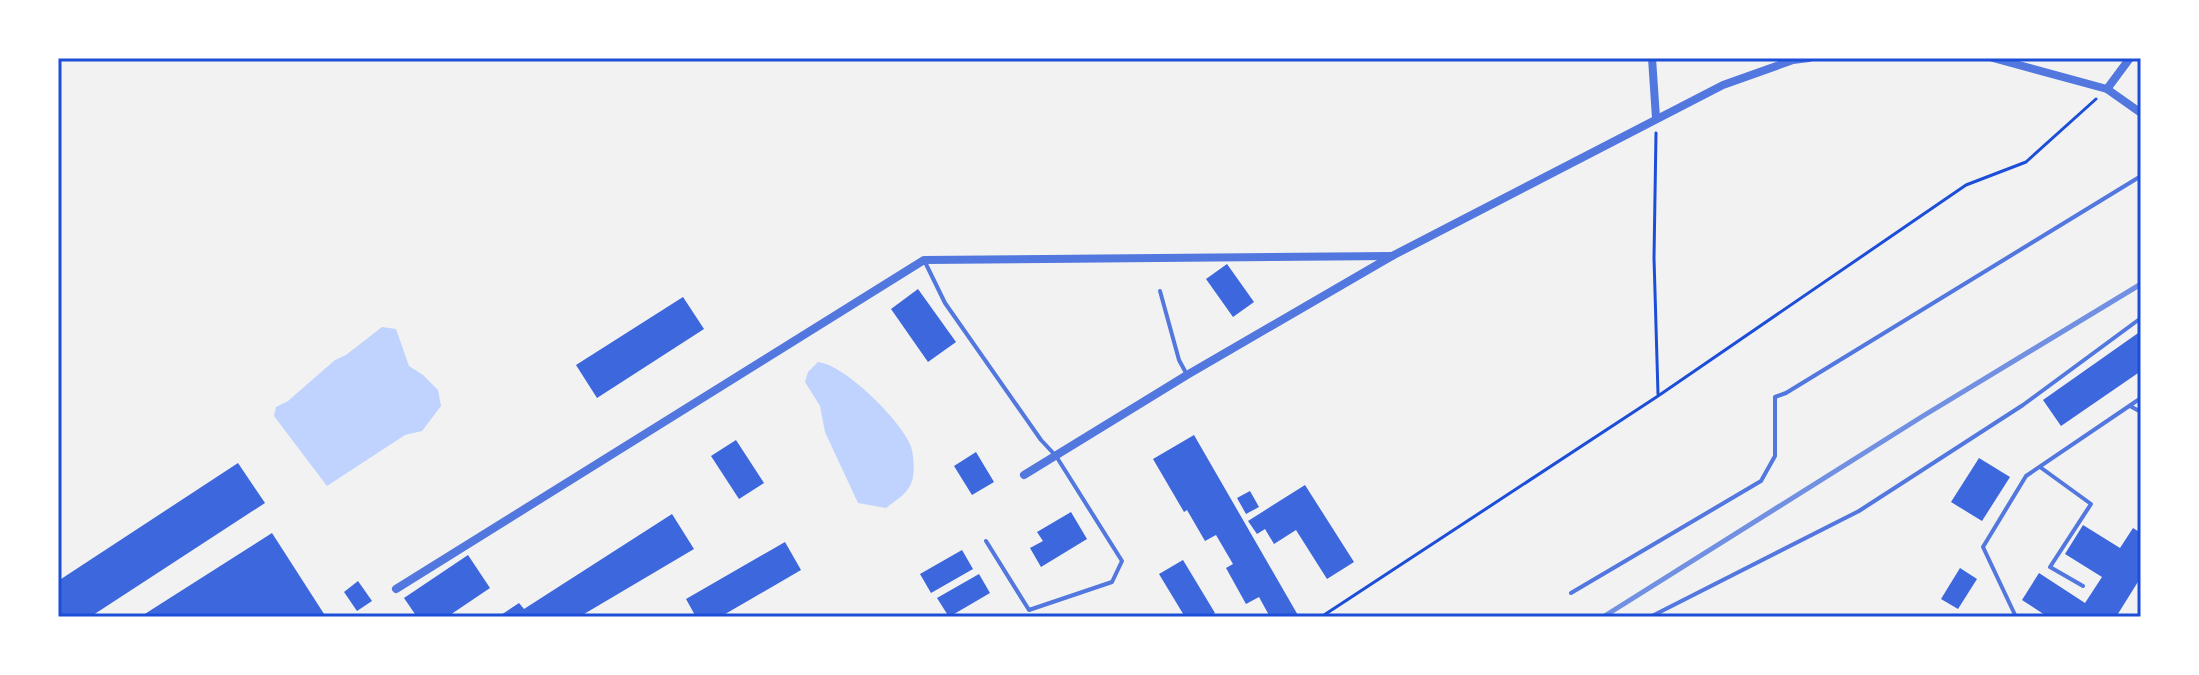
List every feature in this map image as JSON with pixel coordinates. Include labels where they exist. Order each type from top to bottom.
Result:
[{"type":"street","points":[[1652,58],[1656,118]]},
{"type":"street","points":[[1024,475],[1187,375],[1392,256],[1723,85],[1793,60],[1809,58]]},
{"type":"street","points":[[1993,58],[2107,89],[2141,113]]},
{"type":"street","points":[[2107,89],[2130,58]]},
{"type":"street","points":[[396,589],[924,260],[1392,256]]},
{"type":"lane","points":[[1571,593],[1761,481],[1775,456],[1775,397],[2141,176]]},
{"type":"lane","points":[[924,260],[945,303],[1041,440],[1056,456],[1122,561],[1112,582],[1029,610],[986,541]]},
{"type":"lane","points":[[1160,291],[1179,360],[1187,375]]},
{"type":"lane","points":[[1650,617],[1859,511],[2023,405],[2141,318]]},
{"type":"lane","points":[[2016,617],[1983,547],[2026,476],[2141,398]]},
{"type":"lane","points":[[2130,406],[2141,412]]},
{"type":"lane","points":[[2040,467],[2091,504],[2050,567],[2083,586]]},
{"type":"path","points":[[1321,617],[1658,396],[1966,185],[2026,162],[2107,89]]},
{"type":"path","points":[[1656,118],[1654,258],[1658,396]]},
{"type":"water","points":[[382,327],[396,329],[409,366],[438,390],[441,406],[422,431],[405,435],[327,486],[274,416],[276,407],[288,401],[335,360]]},
{"type":"water","points":[[818,362],[842,373],[870,395],[895,421],[910,444],[914,463],[912,481],[905,493],[886,508],[858,503],[825,432],[820,406],[805,382],[808,372]]},
{"type":"building","points":[[1227,264],[1254,302],[1233,317],[1206,279]]},
{"type":"building","points":[[918,289],[956,342],[928,362],[891,309]]},
{"type":"building","points":[[683,297],[704,329],[597,398],[576,365]]},
{"type":"building","points":[[2141,331],[2141,371],[2061,426],[2043,400]]},
{"type":"building","points":[[1194,435],[1299,617],[1270,617],[1259,597],[1246,604],[1226,568],[1233,564],[1216,535],[1205,541],[1153,459]]},
{"type":"building","points":[[736,440],[764,483],[739,499],[711,456]]},
{"type":"building","points":[[976,452],[994,482],[972,495],[954,466]]},
{"type":"building","points":[[1979,458],[2010,477],[1982,521],[1951,502]]},
{"type":"building","points":[[238,463],[265,503],[90,617],[58,617],[58,581]]},
{"type":"building","points":[[1305,485],[1354,562],[1327,579],[1296,530],[1274,544],[1265,529],[1257,534],[1248,521]]},
{"type":"building","points":[[1250,491],[1259,507],[1246,514],[1237,498]]},
{"type":"building","points":[[1071,512],[1087,539],[1041,567],[1030,548],[1043,541],[1037,532]]},
{"type":"building","points":[[672,514],[694,549],[579,617],[498,617],[519,603],[524,609]]},
{"type":"building","points":[[2083,525],[2120,548],[2133,528],[2141,533],[2141,577],[2116,617],[2048,617],[2022,600],[2039,573],[2085,603],[2102,577],[2065,554]]},
{"type":"building","points":[[272,533],[326,617],[140,617]]},
{"type":"building","points":[[785,542],[801,570],[720,617],[696,617],[686,599]]},
{"type":"building","points":[[962,550],[973,569],[931,593],[920,574]]},
{"type":"building","points":[[468,555],[490,588],[447,617],[417,617],[404,598]]},
{"type":"building","points":[[1183,560],[1215,613],[1209,617],[1185,617],[1159,574]]},
{"type":"building","points":[[1960,568],[1977,579],[1958,609],[1941,599]]},
{"type":"building","points":[[979,574],[990,593],[949,617],[937,598]]},
{"type":"building","points":[[358,581],[372,601],[357,611],[344,592]]},
{"type":"railway","points":[[1603,617],[1923,416],[2141,284]]}]
